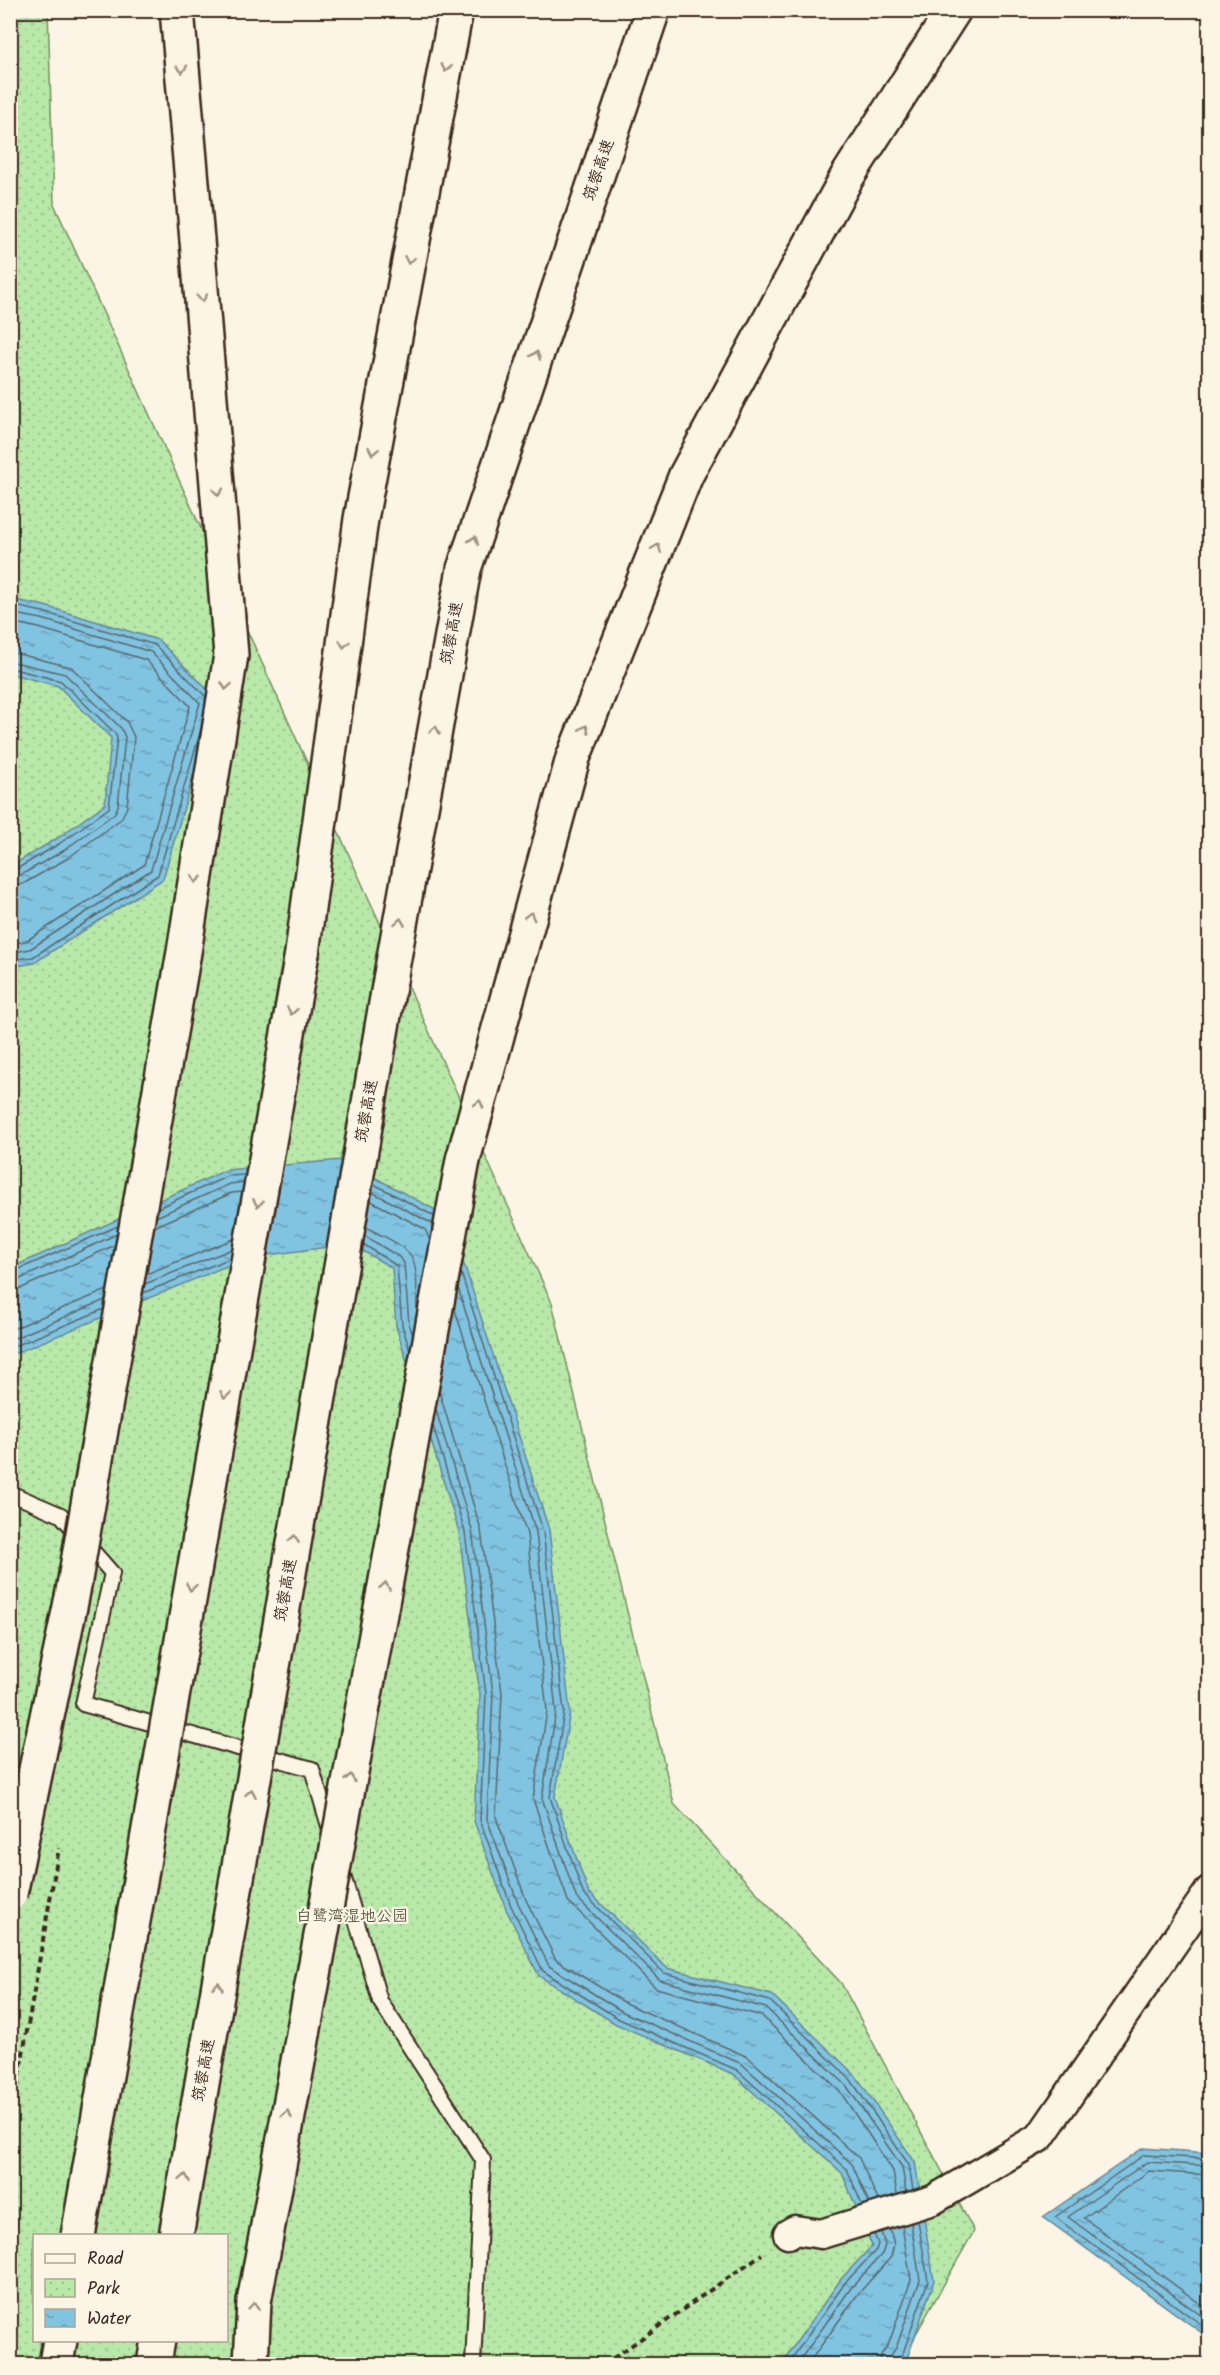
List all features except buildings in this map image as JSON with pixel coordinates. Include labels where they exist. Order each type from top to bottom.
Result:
[{"type":"highway","points":[[10,1894],[74,1585],[182,964],[231,655],[177,10]]},
{"type":"highway","points":[[78,2234],[302,953],[361,519],[456,10]]},
{"type":"highway","name":"筑蓉高速","points":[[176,2234],[390,980],[464,569],[652,10]]},
{"type":"highway","points":[[251,2364],[254,2302],[464,1160],[573,758],[686,475],[847,177],[954,10]]},
{"type":"highway","points":[[56,2364],[60,2342]]},
{"type":"highway","points":[[154,2364],[158,2342]]},
{"type":"street","points":[[788,2234],[795,2230],[821,2234],[933,2200],[1040,2137],[1209,1890]]},
{"type":"lane","points":[[10,1493],[61,1515],[112,1573],[83,1704],[312,1769],[380,2001],[483,2160],[473,2364]]},
{"type":"path","points":[[10,2128],[59,1845]]},
{"type":"path","points":[[605,2364],[788,2234]]},
{"type":"green space","name":"白鹭湾湿地公园","points":[[48,10],[54,204],[552,1303],[674,1804],[841,1983],[974,2231],[899,2364],[11,2364],[10,11]]},
{"type":"water","points":[[11,599],[45,606],[158,640],[216,698],[163,879],[34,963],[11,967],[11,866],[56,839],[105,804],[111,738],[58,686],[11,674]]},
{"type":"water","points":[[342,1160],[443,1214],[465,1267],[549,1530],[570,1712],[555,1797],[588,1891],[667,1968],[772,1995],[856,2076],[915,2162],[934,2281],[908,2356],[900,2364],[781,2364],[841,2279],[872,2246],[842,2173],[733,2074],[616,2024],[539,1976],[506,1909],[474,1821],[480,1695],[459,1532],[396,1326],[392,1268],[351,1244],[246,1258],[11,1355],[11,1268],[226,1170]]},
{"type":"water","points":[[1143,2148],[1209,2153],[1209,2338],[1043,2217]]}]
